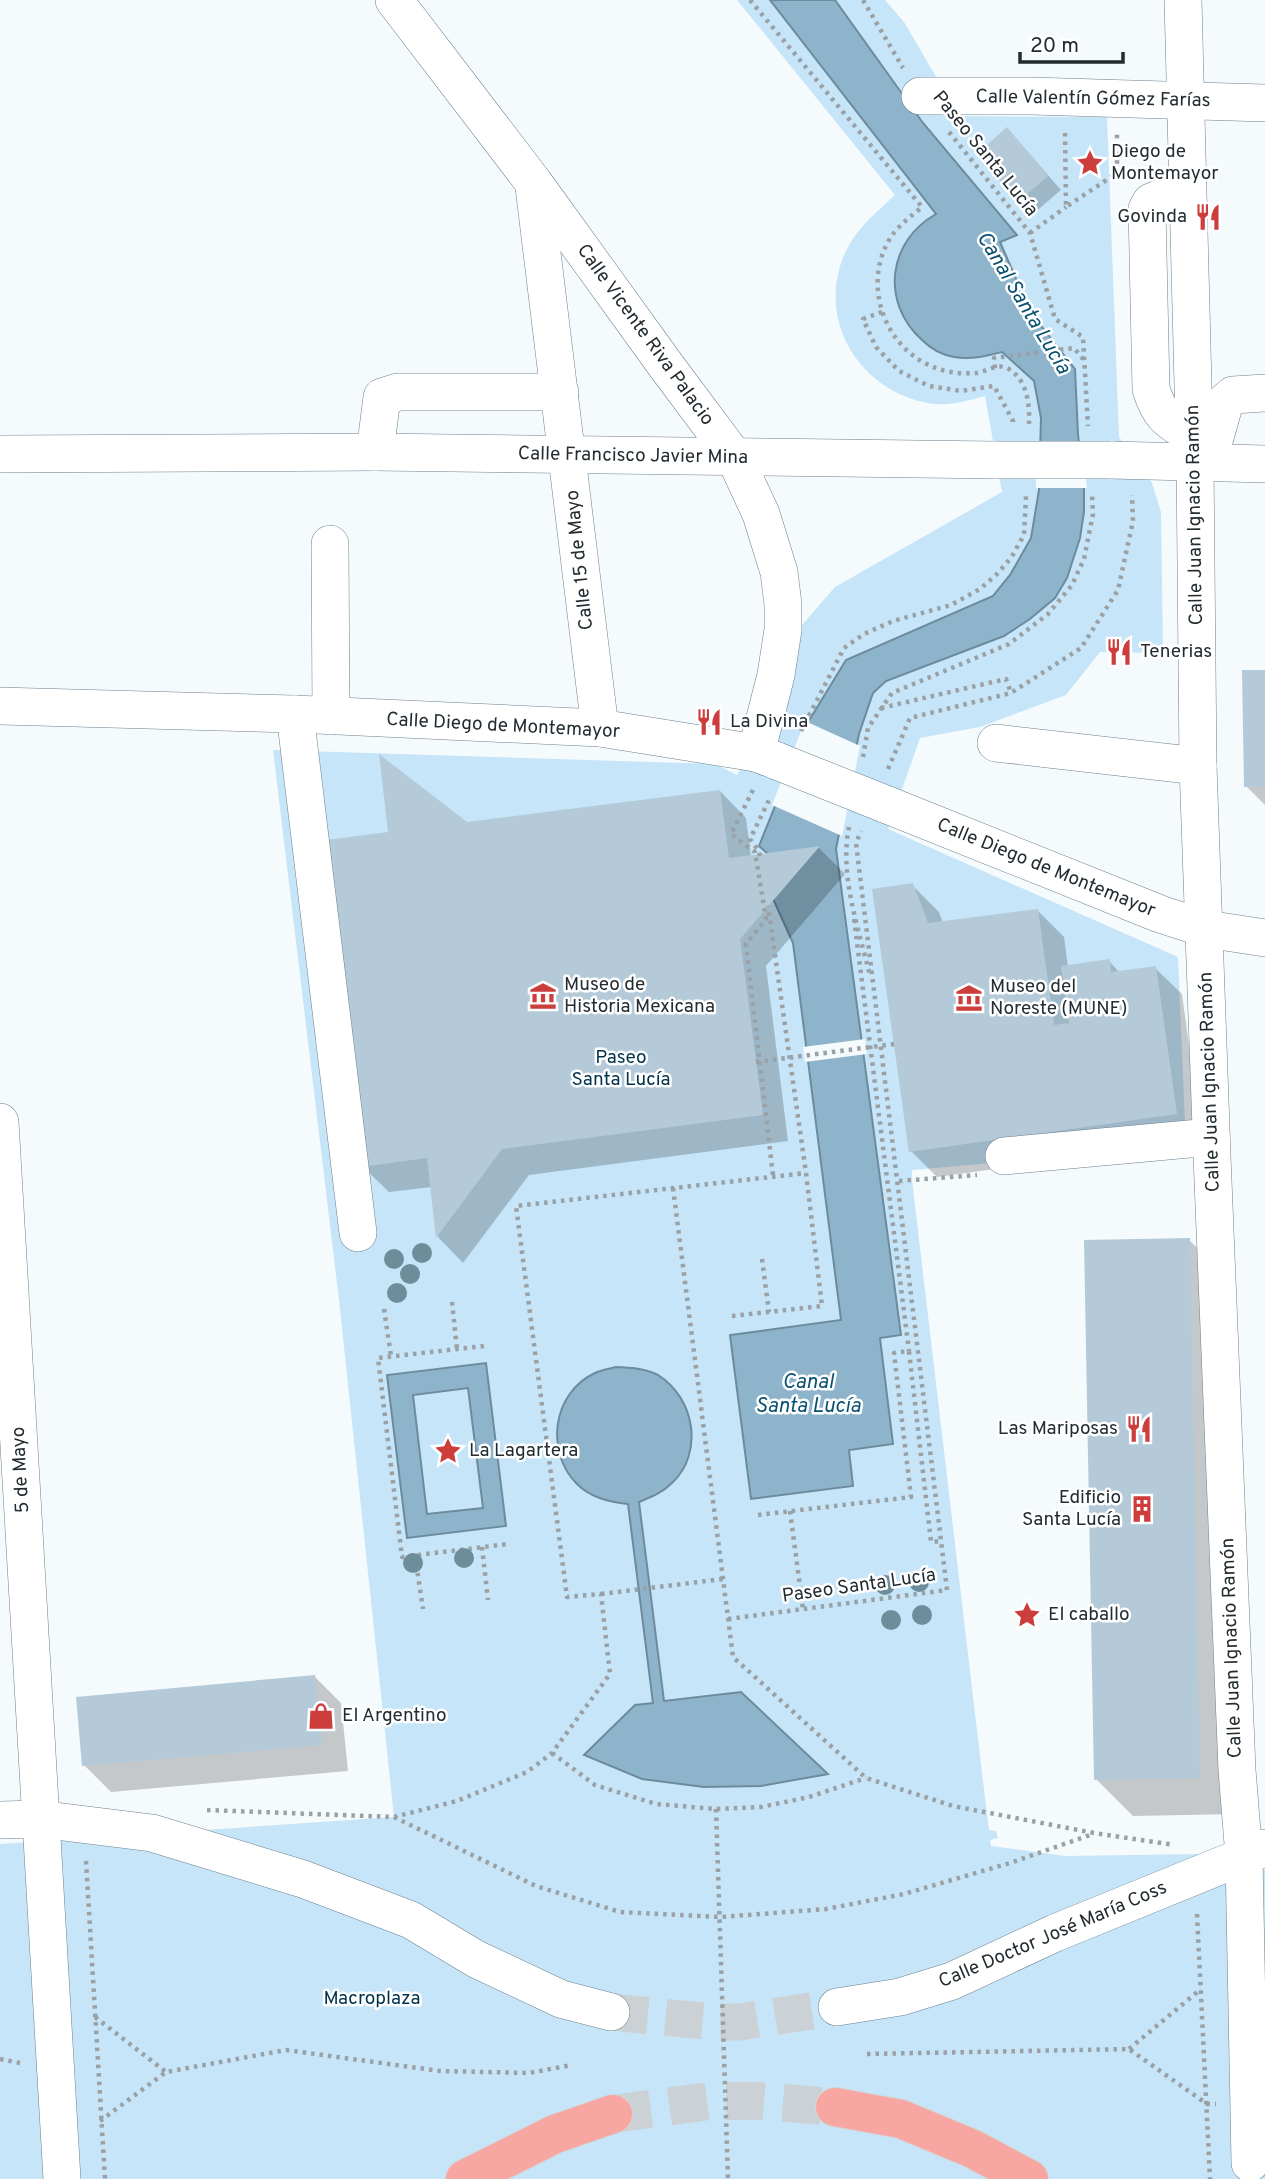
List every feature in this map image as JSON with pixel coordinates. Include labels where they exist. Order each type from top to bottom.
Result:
[{"type":"main road","points":[[835,2107],[901,2119],[974,2149],[1028,2179]]},
{"type":"main road","points":[[465,2179],[555,2134],[613,2114]]},
{"type":"street","name":"Calle Vicente Riva Palacio","points":[[394,0],[534,183],[735,458],[761,514],[779,572],[783,604],[783,630],[766,757]]},
{"type":"street","name":"Calle Juan Ignacio Ramón","points":[[1183,0],[1187,188],[1199,454],[1198,766],[1206,929],[1211,1137],[1237,1770],[1255,1852],[1250,2163]]},
{"type":"street","name":"Calle Valentín Gómez Farías","points":[[920,96],[1265,103]]},
{"type":"street","name":"Calle 15 de Mayo","points":[[534,183],[600,728]]},
{"type":"street","points":[[375,452],[382,397],[398,392],[560,391]]},
{"type":"street","points":[[1199,454],[1225,402],[1233,395],[1265,393]]},
{"type":"street","name":"Calle Francisco Javier Mina","points":[[0,454],[375,452],[1106,461],[1199,454],[1265,464]]},
{"type":"street","points":[[330,544],[313,715],[358,1233]]},
{"type":"street","name":"Calle Diego de Montemayor","points":[[0,706],[313,715],[600,728],[766,757],[877,805],[1160,914],[1206,929],[1265,938]]},
{"type":"street","points":[[996,743],[1198,766]]},
{"type":"street","name":"5 de Mayo","points":[[0,1122],[62,2179]]},
{"type":"street","points":[[1004,1156],[1211,1137]]},
{"type":"street","points":[[0,1819],[39,1819],[152,1833],[303,1879],[411,1920],[476,1959],[561,1999],[611,2012]]},
{"type":"street","name":"Calle Doctor José María Coss","points":[[837,2007],[900,1997],[952,1982],[1055,1933],[1186,1860],[1255,1852]]},
{"type":"path","points":[[750,0],[922,207],[899,227],[882,257],[878,292],[882,312],[901,346],[917,359],[937,369],[978,373],[1002,366],[1009,368],[1020,382],[1030,403],[1016,459]]},
{"type":"path","name":"Paseo Santa Lucía","points":[[727,1619],[947,1590],[856,842],[877,805],[910,719],[1011,693],[1082,648],[1118,590],[1133,521],[1106,461],[1084,360],[1083,337],[1055,319],[1031,233],[920,96],[863,0]]},
{"type":"path","points":[[1064,97],[1066,208]]},
{"type":"path","points":[[1031,233],[1117,173],[1117,98]]},
{"type":"path","points":[[821,688],[844,648],[864,634],[893,621],[951,605],[979,589],[1011,558],[1024,535],[1013,421],[994,386],[961,391],[929,386],[899,371],[876,348],[863,320],[882,312]]},
{"type":"path","points":[[995,368],[994,358],[1074,348],[1084,360]]},
{"type":"path","name":"Paseo Santa Lucía","points":[[861,768],[868,728],[892,693],[1009,645],[1048,614],[1072,585],[1084,559],[1106,461]]},
{"type":"path","points":[[880,709],[1006,679],[1011,693]]},
{"type":"path","name":"Paseo Santa Lucía","points":[[850,820],[845,846],[851,897],[876,998]]},
{"type":"path","points":[[732,1316],[822,1306],[806,1172],[757,857]]},
{"type":"path","points":[[851,897],[931,1542],[941,1541]]},
{"type":"path","points":[[766,907],[766,919],[746,944],[772,1176]]},
{"type":"path","points":[[756,1062],[894,1044]]},
{"type":"path","points":[[723,1580],[567,1597],[516,1206],[806,1172]]},
{"type":"path","points":[[673,1188],[733,1657],[866,1778],[953,1806],[1094,1833],[1186,1860],[1201,1989],[1210,2179]]},
{"type":"path","points":[[762,1259],[769,1312]]},
{"type":"path","points":[[452,1302],[457,1349]]},
{"type":"path","points":[[384,1309],[391,1356]]},
{"type":"path","points":[[484,1346],[378,1358],[402,1557],[508,1544]]},
{"type":"path","points":[[758,1515],[911,1497],[894,1353],[909,1351]]},
{"type":"path","points":[[790,1511],[803,1609]]},
{"type":"path","points":[[482,1548],[488,1600]]},
{"type":"path","points":[[415,1556],[423,1609]]},
{"type":"path","points":[[205,1810],[394,1817],[457,1801],[527,1772],[552,1753],[610,1674],[601,1594]]},
{"type":"path","points":[[552,1753],[595,1785],[656,1804],[716,1809],[761,1807],[809,1797],[866,1778]]},
{"type":"path","points":[[716,1809],[728,2179]]},
{"type":"path","points":[[394,1817],[536,1885],[620,1912],[721,1917],[826,1909],[904,1895],[1010,1863],[1094,1833]]},
{"type":"path","points":[[83,1824],[105,2179]]},
{"type":"path","points":[[1129,2049],[1201,1989]]},
{"type":"path","points":[[95,2017],[166,2072]]},
{"type":"path","points":[[867,2054],[1129,2049],[1207,2104]]},
{"type":"path","points":[[100,2121],[166,2072],[286,2050],[440,2071],[528,2073],[572,2065]]},
{"type":"green space","name":"Paseo Santa Lucía","points":[[737,0],[885,0],[904,22],[959,116],[1107,117],[1119,437],[1152,483],[1161,512],[1163,653],[1100,652],[1066,695],[980,727],[920,738],[888,829],[1178,957],[1186,1146],[912,1170],[912,1180],[989,1830],[996,1831],[998,1838],[990,1840],[991,1846],[1066,1856],[1202,1854],[1265,1870],[1265,2179],[0,2179],[0,1844],[394,1817],[339,1300],[273,750],[715,764],[737,775],[780,691],[802,625],[835,587],[1002,492],[985,396],[942,404],[927,403],[902,395],[880,382],[862,365],[848,345],[839,322],[836,298],[838,272],[848,247],[858,232],[895,195]]},
{"type":"water","name":"Canal Santa Lucía","points":[[770,0],[835,0],[923,123],[1017,235],[1000,242],[1031,313],[1075,369],[1084,512],[1080,538],[1067,578],[1055,598],[1004,636],[886,681],[873,693],[859,734],[836,849],[901,1335],[880,1338],[893,1444],[849,1450],[853,1486],[751,1499],[730,1335],[841,1320],[793,943],[774,901],[767,853],[759,846],[810,719],[846,660],[993,596],[1010,575],[1031,538],[1039,490],[1041,418],[1034,381],[1002,352],[972,358],[950,356],[929,346],[909,325],[895,291],[899,256],[920,226],[936,214]]},
{"type":"water","points":[[486,1363],[506,1526],[407,1538],[387,1375]],"holes":[[[468,1388],[483,1508],[427,1514],[413,1395]]]},
{"type":"water","points":[[616,1367],[653,1373],[671,1385],[687,1411],[691,1426],[689,1457],[682,1471],[664,1489],[639,1502],[664,1701],[741,1692],[828,1774],[761,1786],[704,1787],[642,1779],[584,1755],[635,1705],[653,1703],[628,1504],[588,1493],[577,1484],[560,1456],[557,1440],[562,1408],[570,1394],[581,1382],[595,1373]]},
{"type":"pier","points":[[1037,446],[1083,447],[1087,488],[1036,488]]},
{"type":"pier","points":[[805,721],[860,746],[842,836],[772,805]]},
{"type":"pier","points":[[865,1039],[867,1054],[805,1062],[803,1047]]},
{"type":"building","points":[[1007,127],[1048,176],[1018,202],[977,154]]},
{"type":"building","points":[[1242,670],[1265,670],[1265,786],[1244,787]]},
{"type":"building","name":"Museo de Historia Mexicana","points":[[379,754],[467,822],[720,790],[729,858],[820,846],[740,939],[763,1115],[502,1149],[436,1238],[427,1158],[361,1167],[319,841],[388,832]]},
{"type":"building","name":"Museo del Noreste (MUNE)","points":[[913,883],[928,923],[1038,909],[1054,1025],[1069,1023],[1061,966],[1110,959],[1111,972],[1156,966],[1177,1114],[909,1152],[872,889]]},
{"type":"building","name":"Edificio Santa Lucía","points":[[1190,1238],[1200,1778],[1094,1780],[1084,1240]]},
{"type":"building","points":[[315,1675],[322,1745],[82,1766],[76,1697]]},
{"type":"tunnel","points":[[611,2012],[739,2022],[837,2007]]},
{"type":"tunnel","points":[[613,2114],[709,2101],[759,2101],[835,2107]]},
{"type":"place","name":"Diego de Montemayor","points":[[1090,163]]},
{"type":"place","name":"Govinda","points":[[1208,217]]},
{"type":"place","name":"Tenerias","points":[[1119,652]]},
{"type":"place","name":"La Divina","points":[[709,722]]},
{"type":"place","name":"Museo de Historia Mexicana","points":[[543,996]]},
{"type":"place","name":"Museo del Noreste (MUNE)","points":[[969,998]]},
{"type":"place","name":"Las Mariposas","points":[[1139,1429]]},
{"type":"place","name":"La Lagartera","points":[[448,1451]]},
{"type":"place","name":"Edificio Santa Lucía","points":[[1142,1509]]},
{"type":"place","name":"El caballo","points":[[1027,1615]]},
{"type":"place","name":"El Argentino","points":[[321,1716]]},
{"type":"park label","name":"Macroplaza","points":[[372,1999]]}]
